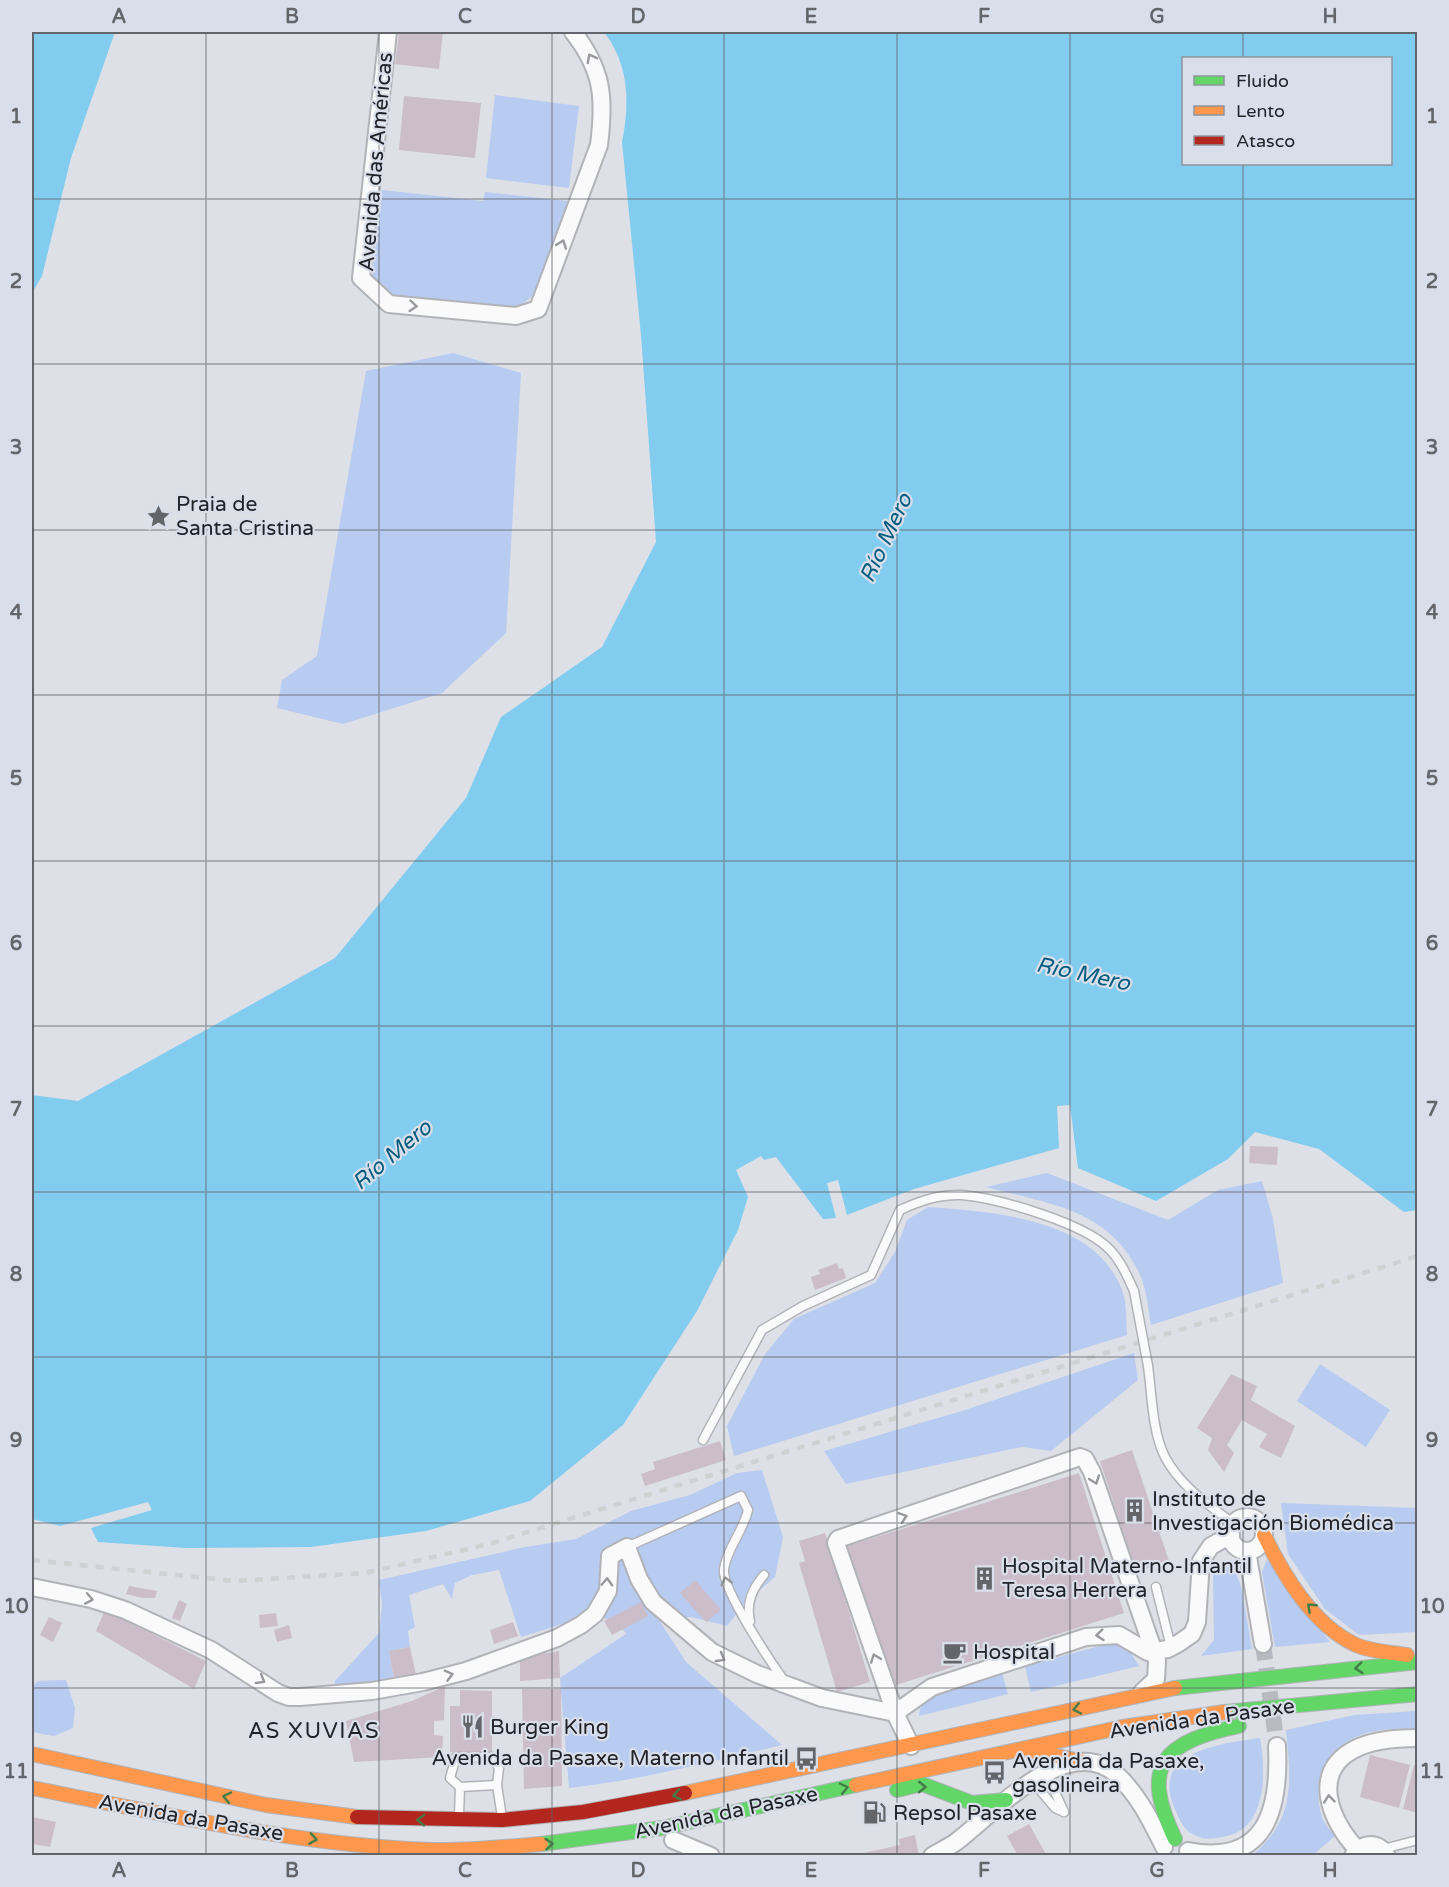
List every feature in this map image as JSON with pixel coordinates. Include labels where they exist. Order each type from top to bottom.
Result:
[{"type":"main road","points":[[1264,1535],[1303,1599],[1340,1634],[1357,1645],[1418,1656]]},
{"type":"main road","name":"Avenida da Pasaxe","points":[[32,1754],[266,1805],[373,1819],[459,1822],[502,1820],[606,1808],[734,1784],[1167,1689],[1418,1662]]},
{"type":"main road","name":"Avenida da Pasaxe","points":[[32,1788],[214,1824],[353,1845],[434,1850],[573,1842],[662,1828],[1074,1738],[1204,1714],[1418,1694]]},
{"type":"main road","points":[[1168,1847],[1156,1796],[1162,1766],[1170,1753],[1180,1744],[1214,1730],[1369,1699]]},
{"type":"main road","points":[[1039,1777],[1060,1757],[1074,1738]]},
{"type":"main road","points":[[1022,1749],[1085,1762]]},
{"type":"main road","points":[[822,1807],[922,1784],[972,1803],[1006,1800]]},
{"type":"main road","points":[[214,1824],[244,1840],[344,1856]]},
{"type":"main road","points":[[652,1844],[702,1834]]},
{"type":"street","name":"Avenida das Américas","points":[[388,32],[361,278],[389,304],[516,316],[538,309],[599,145],[602,120],[600,78],[591,57],[573,32]]},
{"type":"street","points":[[911,1746],[895,1713],[836,1543],[838,1539],[1080,1457],[1085,1459],[1092,1472],[1154,1652]]},
{"type":"street","points":[[32,1587],[110,1604],[211,1650],[278,1693],[289,1697],[300,1697],[372,1692],[423,1682],[466,1671],[557,1638],[581,1625],[595,1614],[608,1591],[610,1556],[627,1547],[639,1579],[653,1602],[670,1619],[712,1652],[730,1663],[787,1685],[856,1707],[895,1713],[932,1687],[1086,1637],[1119,1635],[1148,1652],[1171,1647],[1192,1634],[1197,1622],[1202,1561],[1211,1546],[1232,1530],[1242,1518],[1253,1518],[1261,1525],[1264,1535],[1261,1545],[1247,1551]]},
{"type":"street","points":[[1232,1530],[1234,1544],[1247,1551]]},
{"type":"street","points":[[1247,1551],[1263,1644]]},
{"type":"street","name":"Avenida da Pasaxe","points":[[1135,1696],[1156,1679],[1158,1667],[1154,1652]]},
{"type":"street","points":[[1385,1852],[1369,1844],[1355,1852],[1344,1836],[1331,1812],[1328,1792],[1332,1774],[1341,1759],[1364,1745],[1418,1738]]},
{"type":"street","name":"Avenida da Pasaxe","points":[[1085,1762],[1115,1773],[1136,1796],[1168,1847],[1182,1841],[1187,1853],[1218,1855],[1242,1848],[1260,1834],[1268,1823],[1277,1795],[1277,1746]]},
{"type":"street","points":[[932,1856],[954,1843],[1006,1800],[1039,1777],[1065,1764],[1085,1762]]},
{"type":"street","name":"Avenida da Pasaxe","points":[[673,1840],[711,1856]]},
{"type":"lane","points":[[703,1440],[762,1330],[803,1306],[871,1275],[900,1210],[927,1198],[962,1195],[1075,1226],[1102,1242],[1113,1253],[1134,1291],[1164,1455],[1176,1475],[1232,1530]]},
{"type":"lane","points":[[627,1547],[647,1536],[741,1496],[748,1510],[743,1530],[732,1544],[723,1571],[728,1589],[787,1685]]},
{"type":"lane","points":[[751,1627],[747,1608],[755,1585],[764,1575]]},
{"type":"lane","points":[[1156,1587],[1171,1647]]},
{"type":"lane","points":[[497,1785],[460,1787],[450,1778],[456,1757],[492,1757],[499,1768],[497,1785],[502,1820]]},
{"type":"lane","points":[[459,1822],[460,1787]]},
{"type":"lane","points":[[1385,1852],[1418,1840]]},
{"type":"shaded area","points":[[495,95],[579,106],[569,188],[486,178]]},
{"type":"shaded area","points":[[382,190],[483,201],[485,192],[568,201],[534,295],[521,305],[503,309],[387,295],[372,276]]},
{"type":"shaded area","points":[[453,353],[521,373],[506,633],[442,693],[343,724],[277,708],[282,680],[317,656],[366,371]]},
{"type":"shaded area","points":[[1047,1173],[1168,1220],[1218,1190],[1262,1181],[1273,1219],[1283,1283],[1151,1325],[1146,1293],[1140,1275],[1127,1253],[1112,1236],[1095,1223],[1055,1205],[986,1187]]},
{"type":"shaded area","points":[[928,1207],[1012,1217],[1068,1234],[1091,1249],[1110,1268],[1123,1293],[1127,1335],[734,1456],[727,1426],[765,1354],[794,1319],[875,1283],[895,1252],[907,1220]]},
{"type":"shaded area","points":[[1134,1353],[1138,1380],[1051,1451],[1022,1447],[846,1484],[824,1451],[962,1411]]},
{"type":"shaded area","points":[[1320,1364],[1390,1410],[1366,1447],[1297,1401]]},
{"type":"shaded area","points":[[762,1470],[783,1537],[775,1577],[745,1603],[727,1626],[691,1617],[657,1617],[686,1662],[782,1745],[649,1775],[569,1788],[560,1678],[626,1634],[620,1625],[595,1614],[521,1637],[499,1570],[472,1575],[455,1583],[452,1599],[443,1584],[409,1595],[415,1627],[408,1631],[410,1647],[389,1651],[394,1679],[335,1689],[335,1681],[379,1633],[382,1604],[379,1580],[525,1547],[576,1539],[631,1511],[690,1495],[737,1473]]},
{"type":"shaded area","points":[[1281,1503],[1417,1508],[1417,1632],[1359,1635],[1325,1609],[1288,1554]]},
{"type":"shaded area","points":[[1267,1559],[1330,1642],[1275,1647],[1262,1572]]},
{"type":"shaded area","points":[[1226,1566],[1235,1571],[1241,1586],[1252,1649],[1201,1656],[1214,1640],[1213,1572],[1217,1567]]},
{"type":"shaded area","points":[[1111,1643],[1129,1650],[1139,1666],[1031,1692],[1025,1666]]},
{"type":"shaded area","points":[[1002,1673],[1008,1694],[919,1716],[922,1705],[936,1693]]},
{"type":"shaded area","points":[[66,1680],[75,1708],[73,1728],[54,1736],[32,1732],[32,1687],[38,1681]]},
{"type":"shaded area","points":[[1417,1711],[1417,1728],[1386,1729],[1361,1735],[1337,1750],[1328,1761],[1319,1787],[1319,1802],[1323,1820],[1335,1836],[1313,1855],[1252,1856],[1277,1828],[1283,1813],[1289,1783],[1286,1730],[1354,1715]]},
{"type":"shaded area","points":[[1260,1738],[1263,1783],[1256,1812],[1248,1824],[1237,1832],[1222,1837],[1208,1839],[1194,1835],[1186,1829],[1174,1807],[1169,1788],[1172,1773],[1181,1762],[1194,1753],[1228,1743]]},
{"type":"water","points":[[32,32],[115,32],[71,158],[42,276],[32,293]]},
{"type":"water","name":"Río Mero","points":[[604,32],[1417,32],[1417,1210],[1404,1212],[1319,1149],[1255,1132],[1228,1159],[1156,1201],[1078,1168],[1070,1105],[1057,1106],[1059,1148],[914,1189],[847,1215],[838,1180],[827,1183],[836,1218],[823,1219],[776,1157],[764,1160],[761,1156],[736,1170],[748,1197],[738,1230],[697,1311],[623,1425],[530,1501],[426,1531],[311,1547],[187,1548],[98,1542],[91,1528],[152,1510],[148,1502],[60,1526],[32,1519],[32,1095],[78,1101],[335,958],[466,798],[501,717],[602,647],[656,542],[641,335],[622,142],[626,113],[625,84],[618,57]]},
{"type":"building","points":[[399,32],[443,32],[439,69],[395,64]]},
{"type":"building","points":[[404,96],[481,103],[475,158],[399,150]]},
{"type":"building","points":[[1250,1146],[1278,1147],[1277,1165],[1249,1163]]},
{"type":"building","points":[[837,1263],[839,1269],[843,1268],[846,1278],[815,1290],[811,1277],[820,1274],[818,1270]]},
{"type":"building","points":[[1231,1374],[1257,1386],[1251,1400],[1295,1426],[1281,1458],[1259,1447],[1267,1434],[1242,1420],[1227,1445],[1234,1453],[1224,1472],[1208,1450],[1212,1438],[1197,1428]]},
{"type":"building","points":[[720,1441],[726,1460],[645,1486],[641,1474],[655,1469],[653,1462]]},
{"type":"building","name":"Instituto de Investigación Biomédica","points":[[1132,1450],[1169,1561],[1136,1572],[1100,1461]]},
{"type":"building","name":"Hospital Materno-Infantil Teresa Herrera","points":[[1079,1473],[1124,1613],[890,1687],[845,1547]]},
{"type":"building","points":[[825,1533],[870,1682],[837,1692],[799,1563],[805,1561],[799,1541]]},
{"type":"building","points":[[695,1580],[721,1610],[706,1622],[680,1593]]},
{"type":"building","points":[[129,1586],[157,1591],[155,1598],[126,1594]]},
{"type":"building","points":[[179,1600],[187,1604],[180,1621],[172,1618]]},
{"type":"building","points":[[641,1602],[648,1616],[612,1635],[604,1621]]},
{"type":"building","points":[[105,1610],[206,1661],[194,1689],[96,1631]]},
{"type":"building","points":[[276,1613],[278,1626],[260,1628],[259,1615]]},
{"type":"building","points":[[49,1617],[62,1623],[53,1642],[40,1635]]},
{"type":"building","points":[[513,1622],[518,1636],[494,1644],[490,1630]]},
{"type":"building","points":[[289,1625],[292,1638],[277,1642],[274,1630]]},
{"type":"building","points":[[410,1647],[416,1675],[394,1679],[389,1651]]},
{"type":"building","points":[[559,1651],[560,1678],[520,1681],[520,1658]]},
{"type":"building","points":[[445,1686],[444,1720],[434,1721],[434,1735],[443,1736],[442,1757],[354,1762],[346,1721],[412,1701]]},
{"type":"building","points":[[522,1689],[561,1689],[562,1786],[524,1789]]},
{"type":"building","points":[[460,1690],[492,1691],[492,1752],[450,1752],[450,1706],[460,1706]]},
{"type":"building","points":[[1370,1755],[1410,1765],[1399,1808],[1360,1797]]},
{"type":"building","points":[[1414,1765],[1418,1765],[1418,1813],[1403,1809]]},
{"type":"building","points":[[32,1817],[56,1822],[50,1847],[32,1844]]},
{"type":"building","points":[[1029,1824],[1047,1856],[1018,1856],[1007,1836]]},
{"type":"building","points":[[915,1835],[919,1856],[865,1856],[864,1853],[900,1845],[899,1839]]},
{"type":"tunnel","points":[[1263,1644],[1277,1746]]},
{"type":"railway","points":[[32,1560],[235,1581],[365,1573],[489,1544],[1418,1256]]},
{"type":"traffic: fast","points":[[1175,1688],[1418,1662]]},
{"type":"traffic: fast","points":[[1225,1712],[1418,1694]]},
{"type":"traffic: fast","points":[[1175,1839],[1164,1813],[1159,1792],[1160,1775],[1165,1760],[1176,1749],[1192,1740],[1239,1726]]},
{"type":"traffic: fast","points":[[897,1790],[922,1784],[972,1803],[1006,1800]]},
{"type":"traffic: fast","points":[[541,1844],[662,1828],[856,1785]]},
{"type":"traffic: slow","points":[[1264,1535],[1301,1598],[1326,1625],[1356,1645],[1407,1655]]},
{"type":"traffic: slow","points":[[685,1793],[1175,1688]]},
{"type":"traffic: slow","points":[[856,1785],[1123,1727],[1225,1712]]},
{"type":"traffic: slow","points":[[1032,1751],[1085,1762]]},
{"type":"traffic: slow","points":[[32,1754],[266,1805],[357,1817]]},
{"type":"traffic: slow","points":[[32,1788],[181,1818],[331,1842],[432,1850],[541,1844]]},
{"type":"traffic: jam","points":[[357,1817],[502,1820],[583,1812],[685,1793]]},
{"type":"place","name":"Praia de Santa Cristina","points":[[158,516]]},
{"type":"place","name":"Instituto de Investigación Biomédica","points":[[1134,1511]]},
{"type":"place","name":"Hospital Materno-Infantil Teresa Herrera","points":[[984,1578]]},
{"type":"place","name":"Hospital","points":[[955,1652]]},
{"type":"place","name":"Burger King","points":[[472,1727]]},
{"type":"place","name":"Avenida da Pasaxe, Materno Infantil","points":[[807,1758]]},
{"type":"place","name":"Avenida da Pasaxe, gasolineira","points":[[994,1773]]},
{"type":"place","name":"Repsol Pasaxe","points":[[875,1813]]},
{"type":"district","name":"AS XUVIAS","points":[[314,1731]]}]
